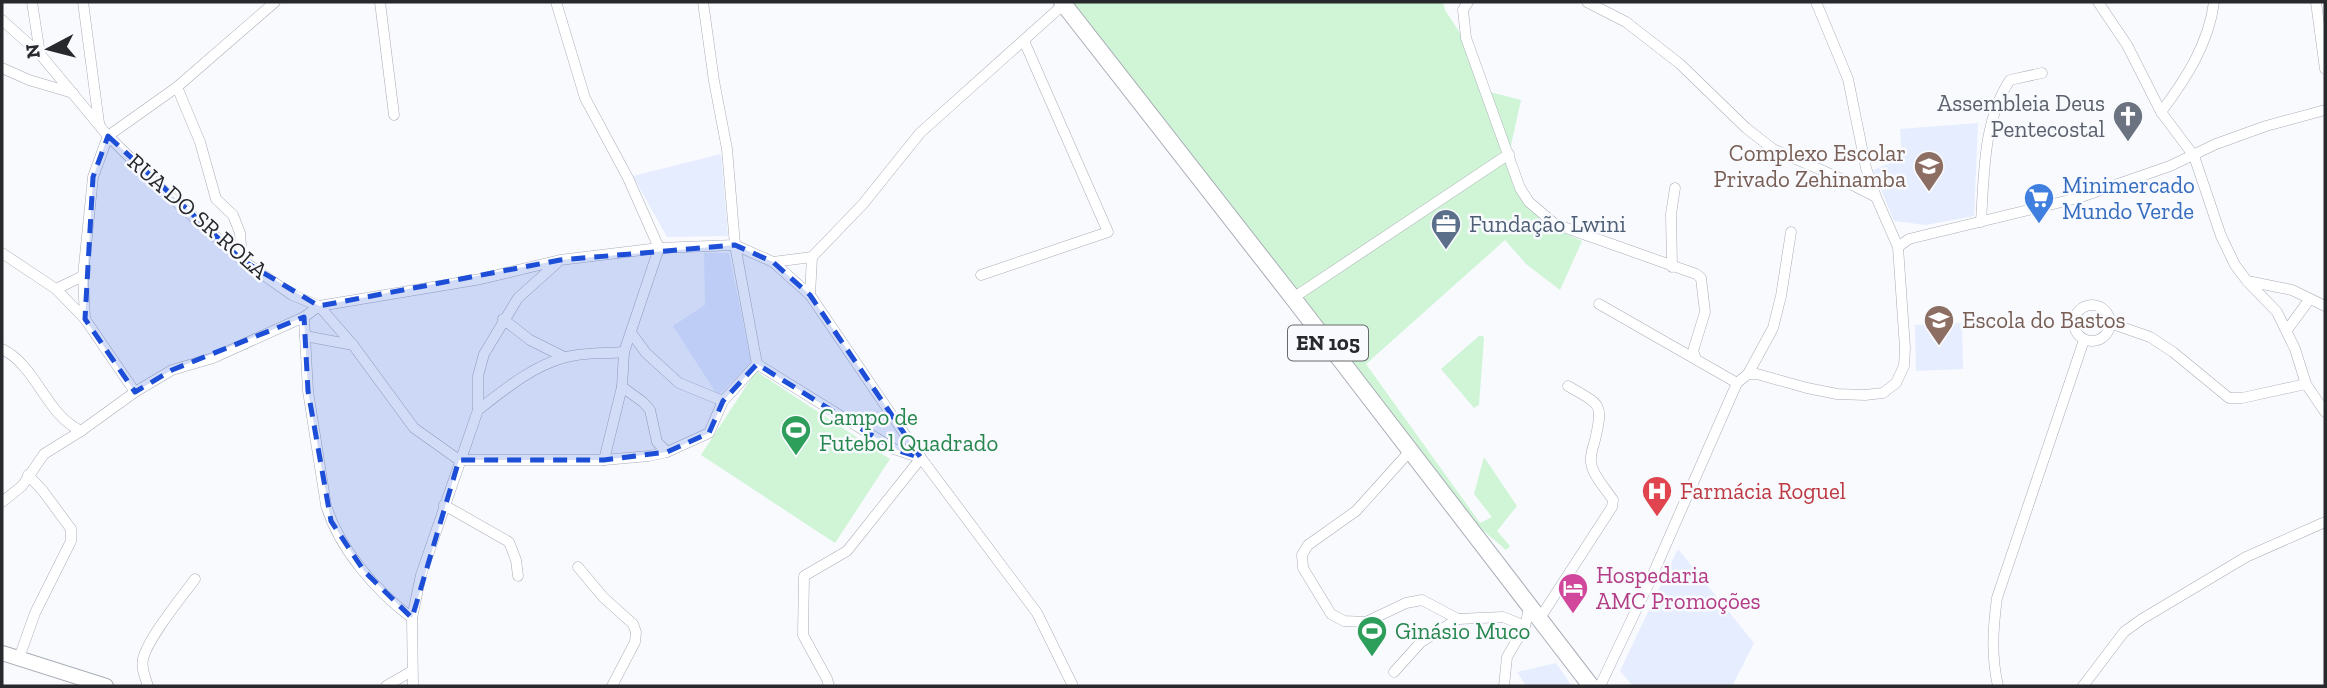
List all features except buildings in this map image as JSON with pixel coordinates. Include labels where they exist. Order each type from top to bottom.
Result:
[{"type":"main road","name":"EN 105","points":[[1063,3],[1591,686]]},
{"type":"street","points":[[32,2],[40,54]]},
{"type":"street","points":[[83,2],[99,125]]},
{"type":"street","points":[[380,2],[394,115]]},
{"type":"street","points":[[556,2],[586,98],[628,178],[659,248],[624,352],[622,387],[604,460]]},
{"type":"street","points":[[703,2],[727,149],[735,245],[757,364],[894,449],[921,458]]},
{"type":"street","points":[[1468,2],[1463,10],[1466,38],[1520,188],[1530,202],[1555,223],[1701,278],[1705,312],[1693,351],[1696,359]]},
{"type":"street","points":[[1587,2],[1626,22],[1680,64],[1746,128],[1773,149],[1876,197]]},
{"type":"street","points":[[1748,374],[1838,394],[1865,396],[1883,393],[1896,383],[1904,366],[1898,247],[1866,168],[1848,79],[1816,2]]},
{"type":"street","points":[[2098,2],[2127,45],[2161,112],[2194,156],[2221,236],[2235,265],[2277,312],[2287,330],[2306,384],[2325,412]]},
{"type":"street","points":[[2161,112],[2188,76],[2212,21],[2214,2]]},
{"type":"street","points":[[2316,2],[2325,69]]},
{"type":"street","points":[[85,319],[83,276],[93,177],[108,136],[177,86],[272,3]]},
{"type":"street","points":[[773,262],[812,257],[863,204],[920,133],[1063,3]]},
{"type":"street","name":"RUA DO SR ROLA","points":[[2,20],[40,54],[108,136],[164,191],[242,260],[292,295],[320,306],[353,345],[414,428],[459,460]]},
{"type":"street","points":[[981,275],[1108,232],[1024,41]]},
{"type":"street","points":[[2,68],[29,80],[73,93]]},
{"type":"street","points":[[1981,222],[1984,163],[2001,93],[2010,80],[2042,73]]},
{"type":"street","points":[[177,86],[200,142],[216,200],[233,215],[240,233],[242,260]]},
{"type":"street","points":[[1898,247],[1909,239],[2078,198],[2194,156],[2216,144],[2266,126],[2325,110]]},
{"type":"street","points":[[1293,298],[1509,154]]},
{"type":"street","points":[[1672,267],[1671,214],[1675,188]]},
{"type":"street","points":[[1600,686],[1737,383],[1748,374],[1773,328],[1791,232]]},
{"type":"street","points":[[2,502],[15,494],[44,454],[135,392],[172,370],[213,358],[304,317],[320,306],[481,279],[560,260],[659,248],[735,245],[773,262],[810,295],[921,458],[1037,613],[1073,686]]},
{"type":"street","points":[[2,253],[56,289],[85,319],[135,392]]},
{"type":"street","points":[[810,295],[812,257]]},
{"type":"street","points":[[412,686],[412,618],[421,575],[478,410],[478,376],[484,354],[518,298],[560,260]]},
{"type":"street","points":[[56,289],[83,276]]},
{"type":"street","points":[[2247,281],[2277,285],[2325,306]]},
{"type":"street","points":[[2287,330],[2309,300]]},
{"type":"street","points":[[1599,304],[1737,383]]},
{"type":"street","points":[[2091,305],[2102,308],[2110,323],[2106,335],[2096,341],[2084,340],[2074,326],[2076,314],[2080,309],[2091,305]]},
{"type":"street","points":[[304,317],[311,416],[331,521],[364,571],[393,603],[412,618]]},
{"type":"street","points":[[503,319],[530,340],[564,358]]},
{"type":"street","points":[[2110,323],[2150,337],[2229,398],[2242,398],[2306,384]]},
{"type":"street","points":[[632,334],[646,353],[679,383],[723,401]]},
{"type":"street","points":[[305,336],[353,345]]},
{"type":"street","points":[[1998,686],[1992,633],[1997,598],[2084,340]]},
{"type":"street","points":[[2,349],[17,358],[62,419],[80,431]]},
{"type":"street","points":[[478,410],[543,365],[585,354],[624,352]]},
{"type":"street","points":[[459,460],[604,460],[667,452],[709,433],[723,401],[757,364]]},
{"type":"street","points":[[1504,686],[1507,657],[1525,626],[1612,507],[1613,500],[1591,463],[1600,417],[1599,407],[1594,401],[1568,386]]},
{"type":"street","points":[[622,387],[650,410],[657,442],[667,452]]},
{"type":"street","points":[[1410,451],[1356,511],[1308,545],[1302,555],[1303,568],[1331,614],[1344,621],[1366,622],[1406,603],[1422,600],[1458,619]]},
{"type":"street","points":[[829,686],[803,635],[804,576],[847,551],[921,458]]},
{"type":"street","points":[[19,658],[35,612],[71,541],[71,529],[29,475]]},
{"type":"street","points":[[444,505],[509,542],[516,560],[518,576]]},
{"type":"street","points":[[2083,686],[2124,632],[2142,619],[2246,557],[2325,522]]},
{"type":"street","points":[[578,567],[603,597],[633,624],[636,632],[635,642],[612,686]]},
{"type":"street","points":[[148,686],[143,672],[144,658],[153,640],[195,579]]},
{"type":"street","points":[[1394,671],[1421,642],[1458,619],[1503,617],[1525,626]]},
{"type":"street","points":[[2,653],[106,686]]},
{"type":"street","points":[[386,686],[412,671]]},
{"type":"highlighted area","points":[[108,136],[242,260],[319,306],[560,260],[735,245],[773,262],[810,295],[921,458],[894,449],[757,364],[723,401],[709,433],[667,452],[604,460],[459,460],[412,618],[364,571],[331,521],[308,391],[304,317],[172,370],[135,392],[85,319],[93,177]]},
{"type":"shaded area","name":"Complexo Escolar Privado Zehinamba","points":[[1978,123],[1974,216],[1926,225],[1894,221],[1873,170],[1902,158],[1900,129]]},
{"type":"shaded area","points":[[721,154],[728,236],[667,237],[633,176]]},
{"type":"shaded area","points":[[704,253],[729,253],[751,362],[718,396],[673,326],[705,305]]},
{"type":"shaded area","name":"Escola do Bastos","points":[[1962,323],[1963,369],[1916,371],[1915,325]]},
{"type":"shaded area","points":[[1678,549],[1754,643],[1732,686],[1633,686],[1620,671]]},
{"type":"shaded area","points":[[1556,663],[1572,686],[1526,686],[1517,672]]},
{"type":"green space","points":[[1072,2],[1443,2],[1445,10],[1471,50],[1486,91],[1521,100],[1509,154],[1520,188],[1555,224],[1535,220],[1582,241],[1560,290],[1526,264],[1505,240],[1366,364],[1480,523],[1492,517],[1474,494],[1484,457],[1517,506],[1497,531],[1510,546],[1506,550],[1478,526]]},
{"type":"green space","points":[[1479,336],[1484,339],[1479,405],[1474,408],[1441,369]]},
{"type":"green space","name":"Campo de Futebol Quadrado","points":[[756,371],[890,459],[835,543],[701,455]]},
{"type":"place","name":"Assembleia Deus Pentecostal","points":[[2128,143]]},
{"type":"place","name":"Complexo Escolar Privado Zehinamba","points":[[1929,193]]},
{"type":"place","name":"Minimercado Mundo Verde","points":[[2039,225]]},
{"type":"place","name":"Fundação Lwini","points":[[1446,251]]},
{"type":"place","name":"Escola do Bastos","points":[[1939,347]]},
{"type":"place","name":"Campo de Futebol Quadrado","points":[[796,457]]},
{"type":"place","name":"Farmácia Roguel","points":[[1657,518]]},
{"type":"place","name":"Hospedaria AMC Promoções","points":[[1573,615]]},
{"type":"place","name":"Ginásio Muco","points":[[1372,658]]}]
